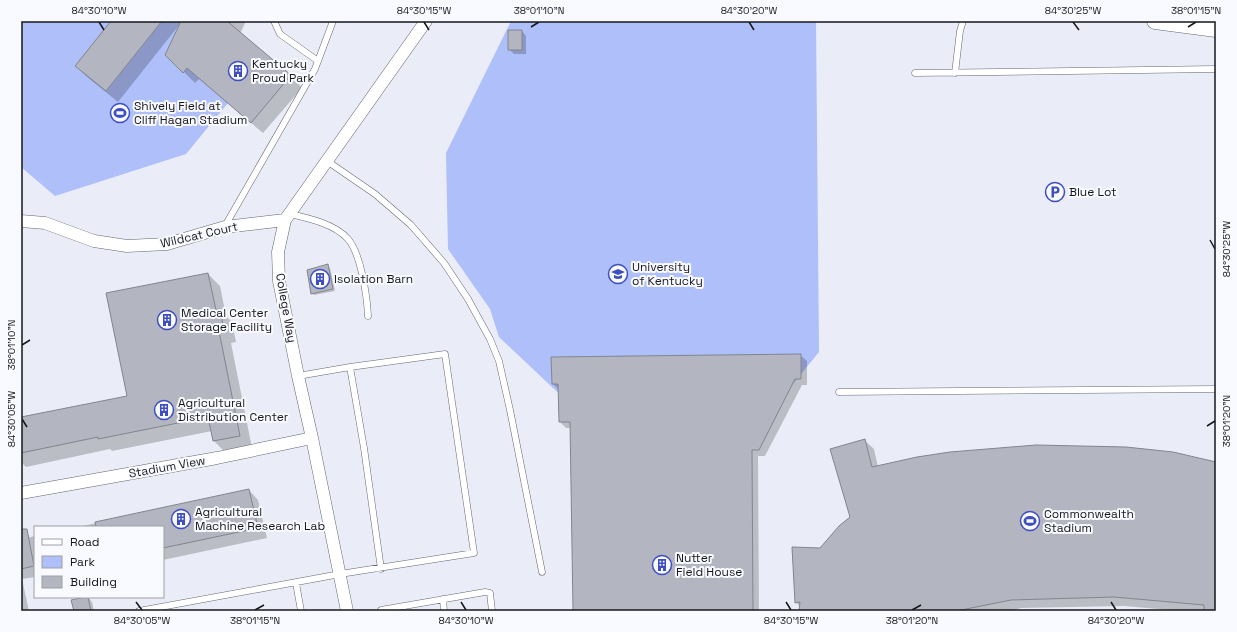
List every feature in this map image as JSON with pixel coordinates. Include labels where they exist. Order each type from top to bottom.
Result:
[{"type":"main road","points":[[1154,21],[1216,29]]},
{"type":"street","name":"College Way","points":[[347,611],[279,281],[278,252],[287,217],[426,21]]},
{"type":"street","name":"Wildcat Court","points":[[21,221],[45,223],[94,241],[127,246],[167,244],[225,227],[287,217]]},
{"type":"street","name":"Stadium View","points":[[21,493],[217,458],[312,438]]},
{"type":"lane","points":[[274,21],[280,34],[318,61]]},
{"type":"lane","points":[[225,227],[303,92],[318,61],[333,21]]},
{"type":"lane","points":[[955,73],[960,31],[963,21]]},
{"type":"lane","points":[[915,73],[1216,69]]},
{"type":"lane","points":[[327,161],[375,194],[411,225],[444,263],[468,299],[490,339],[499,361],[542,572]]},
{"type":"lane","points":[[287,217],[310,218],[337,230],[348,240],[356,255],[365,284],[368,316]]},
{"type":"lane","points":[[139,611],[340,574],[381,569],[474,553],[445,354],[350,367],[298,376]]},
{"type":"lane","points":[[350,367],[364,448],[381,569]]},
{"type":"lane","points":[[839,392],[1216,389]]},
{"type":"lane","points":[[296,582],[301,611]]},
{"type":"lane","points":[[381,610],[485,592],[490,593],[492,611]]},
{"type":"lane","points":[[443,599],[444,611]]},
{"type":"lane","points":[[415,604],[416,611]]},
{"type":"green space","name":"Shively Field at Cliff Hagan Stadium","points":[[21,21],[229,21],[229,23],[291,75],[251,123],[228,103],[186,154],[55,196],[21,167]]},
{"type":"green space","points":[[511,21],[816,21],[819,352],[752,434],[570,404],[499,337],[490,309],[448,249],[446,153]]},
{"type":"building","points":[[111,21],[162,21],[106,91],[75,66]]},
{"type":"building","name":"Kentucky Proud Park","points":[[181,21],[227,21],[291,75],[251,123],[187,68],[183,73],[165,55]]},
{"type":"building","points":[[508,30],[522,30],[522,50],[508,50]]},
{"type":"building","name":"Isolation Barn","points":[[328,264],[333,289],[311,294],[307,270]]},
{"type":"building","points":[[208,273],[216,310],[220,309],[224,330],[219,331],[240,436],[213,441],[208,417],[21,453],[21,417],[127,396],[106,293]]},
{"type":"building","points":[[801,354],[801,379],[795,379],[759,450],[752,450],[753,611],[573,611],[570,422],[559,422],[558,384],[552,384],[551,357]]},
{"type":"building","name":"Commonwealth Stadium","points":[[865,439],[872,467],[917,457],[950,452],[1036,445],[1126,447],[1173,452],[1216,462],[1216,611],[1204,611],[1204,605],[1114,597],[1011,600],[956,611],[799,611],[800,602],[795,603],[792,547],[820,548],[839,526],[850,517],[830,449]]},
{"type":"building","name":"Agricultural Machine Research Lab","points":[[249,489],[258,528],[164,548],[164,526],[96,526],[95,522]]},
{"type":"building","points":[[21,529],[27,529],[34,566],[21,569]]},
{"type":"building","points":[[88,598],[91,611],[74,611],[71,600]]},
{"type":"place","name":"Kentucky Proud Park","points":[[238,71]]},
{"type":"place","name":"Shively Field at Cliff Hagan Stadium","points":[[120,113]]},
{"type":"place","name":"Blue Lot","points":[[1055,192]]},
{"type":"place","name":"University of Kentucky","points":[[618,274]]},
{"type":"place","name":"Isolation Barn","points":[[320,279]]},
{"type":"place","name":"Medical Center Storage Facility","points":[[167,320]]},
{"type":"place","name":"Agricultural Distribution Center","points":[[164,410]]},
{"type":"place","name":"Agricultural Machine Research Lab","points":[[181,519]]},
{"type":"place","name":"Commonwealth Stadium","points":[[1030,521]]},
{"type":"place","name":"Nutter Field House","points":[[662,565]]}]
